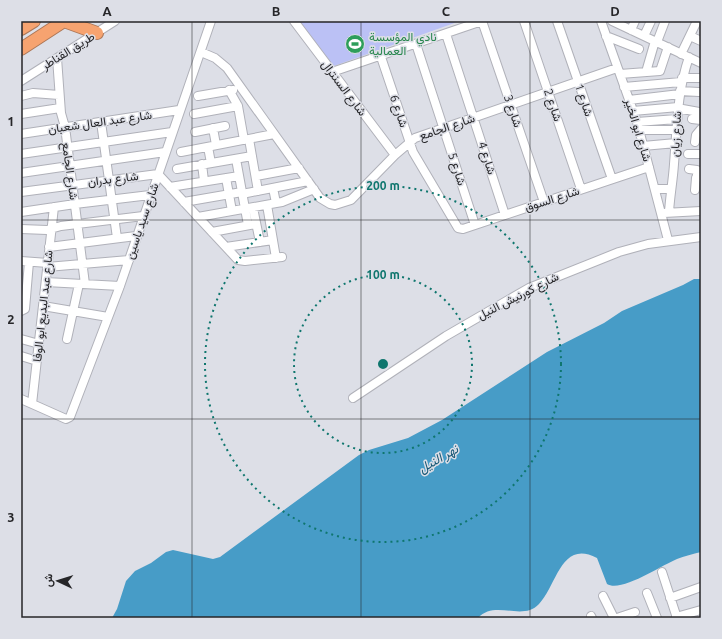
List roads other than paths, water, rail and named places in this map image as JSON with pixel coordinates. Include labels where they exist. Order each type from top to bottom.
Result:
[{"type":"highway","points":[[21,29],[34,21]]},
{"type":"highway","points":[[21,49],[64,21],[97,33]]},
{"type":"street","name":"طريق القناطر","points":[[21,80],[115,21]]},
{"type":"street","name":"شارع سيد ياسين","points":[[32,404],[69,419],[120,286],[179,110],[211,21]]},
{"type":"street","name":"شارع السنترال","points":[[294,21],[395,155]]},
{"type":"street","points":[[332,72],[381,57],[482,21]]},
{"type":"street","name":"شارع 3","points":[[482,21],[544,202]]},
{"type":"street","name":"شارع 2","points":[[524,21],[581,189]]},
{"type":"street","name":"شارع 1","points":[[557,21],[612,179]]},
{"type":"street","name":"شارع ابو الخير","points":[[601,21],[638,126],[654,189],[665,213],[668,240]]},
{"type":"street","points":[[612,21],[701,63]]},
{"type":"street","points":[[631,30],[635,21]]},
{"type":"street","points":[[644,36],[651,21]]},
{"type":"street","points":[[646,72],[656,41],[665,21]]},
{"type":"street","name":"شارع زيان","points":[[665,213],[671,189],[678,107],[685,55],[690,36],[697,21]]},
{"type":"street","name":"شارع 4","points":[[446,34],[505,215]]},
{"type":"street","points":[[606,36],[639,49]]},
{"type":"street","points":[[690,36],[701,41]]},
{"type":"street","name":"شارع 5","points":[[416,44],[476,224]]},
{"type":"street","name":"شارع الجامع","points":[[201,52],[222,62],[320,198],[330,204],[335,205],[346,203],[409,141],[578,82],[619,71],[660,71],[668,47]]},
{"type":"street","name":"شارع 6","points":[[381,57],[409,141],[418,162],[456,226]]},
{"type":"street","name":"شارع الجامع","points":[[57,58],[60,108],[65,127],[83,264],[82,284],[73,311],[67,338]]},
{"type":"street","points":[[624,87],[701,78]]},
{"type":"street","points":[[198,96],[242,88]]},
{"type":"street","points":[[229,90],[238,106],[252,156],[258,191]]},
{"type":"street","points":[[629,100],[699,92]]},
{"type":"street","points":[[21,96],[33,93],[59,95]]},
{"type":"street","points":[[194,114],[238,106]]},
{"type":"street","points":[[633,111],[678,107],[700,116]]},
{"type":"street","points":[[21,114],[60,108]]},
{"type":"street","name":"شارع عبد العال شعبان","points":[[21,134],[179,110]]},
{"type":"street","points":[[692,119],[700,116]]},
{"type":"street","points":[[638,126],[677,119]]},
{"type":"street","points":[[101,122],[117,238]]},
{"type":"street","points":[[194,132],[225,126]]},
{"type":"street","points":[[638,126],[676,130]]},
{"type":"street","points":[[211,163],[213,128]]},
{"type":"street","points":[[688,154],[699,154],[695,136],[701,129]]},
{"type":"street","points":[[21,154],[172,132]]},
{"type":"street","points":[[181,152],[274,134]]},
{"type":"street","points":[[643,146],[676,143]]},
{"type":"street","points":[[21,173],[165,152]]},
{"type":"street","points":[[177,168],[252,156]]},
{"type":"street","points":[[236,159],[242,193],[249,208],[252,224],[260,242]]},
{"type":"street","points":[[202,164],[204,182]]},
{"type":"street","name":"شارع السوق","points":[[456,226],[461,229],[649,167]]},
{"type":"street","points":[[256,176],[299,168]]},
{"type":"street","points":[[689,169],[696,170],[699,177],[695,190]]},
{"type":"street","points":[[158,174],[241,261],[279,257],[273,240],[268,205]]},
{"type":"street","name":"شارع بدران","points":[[21,192],[158,174]]},
{"type":"street","points":[[170,187],[239,176]]},
{"type":"street","points":[[226,178],[232,211]]},
{"type":"street","points":[[184,202],[229,194],[258,191],[308,181]]},
{"type":"street","points":[[273,188],[276,204]]},
{"type":"street","points":[[198,217],[276,204],[314,189]]},
{"type":"street","points":[[654,189],[671,189]]},
{"type":"street","points":[[21,212],[150,195]]},
{"type":"street","name":"شارع عبد البديع ابو الوفا","points":[[32,404],[54,208]]},
{"type":"street","points":[[665,213],[701,211]]},
{"type":"street","points":[[21,229],[51,229],[60,226],[143,216]]},
{"type":"street","points":[[212,232],[252,224]]},
{"type":"street","points":[[50,247],[136,236]]},
{"type":"street","name":"شارع كورنيش النيل","points":[[353,398],[446,336],[529,288],[619,252],[668,240],[701,237]]},
{"type":"street","points":[[226,247],[273,240]]},
{"type":"street","points":[[23,310],[25,261],[48,265],[129,260]]},
{"type":"street","points":[[46,282],[120,286]]},
{"type":"street","points":[[43,306],[108,317]]},
{"type":"street","points":[[21,339],[39,344]]},
{"type":"street","points":[[22,358],[37,361]]},
{"type":"street","points":[[21,399],[32,404]]},
{"type":"street","points":[[662,572],[676,617],[701,610]]},
{"type":"street","points":[[670,598],[701,587]]},
{"type":"street","points":[[647,592],[657,618]]},
{"type":"street","points":[[603,596],[614,618]]},
{"type":"street","points":[[617,618],[635,612]]},
{"type":"water","name":"نهر النيل","points":[[694,279],[701,279],[701,552],[677,559],[631,582],[613,586],[607,584],[597,558],[585,554],[575,554],[561,567],[545,596],[539,604],[532,609],[525,611],[492,610],[478,618],[112,618],[117,609],[126,581],[135,571],[151,563],[166,552],[173,550],[213,559],[220,557],[359,455],[369,450],[408,438],[442,420],[547,352],[604,323],[622,311]]},
{"type":"place","name":"نادي المؤسسة العمالية","points":[[355,44]]}]
